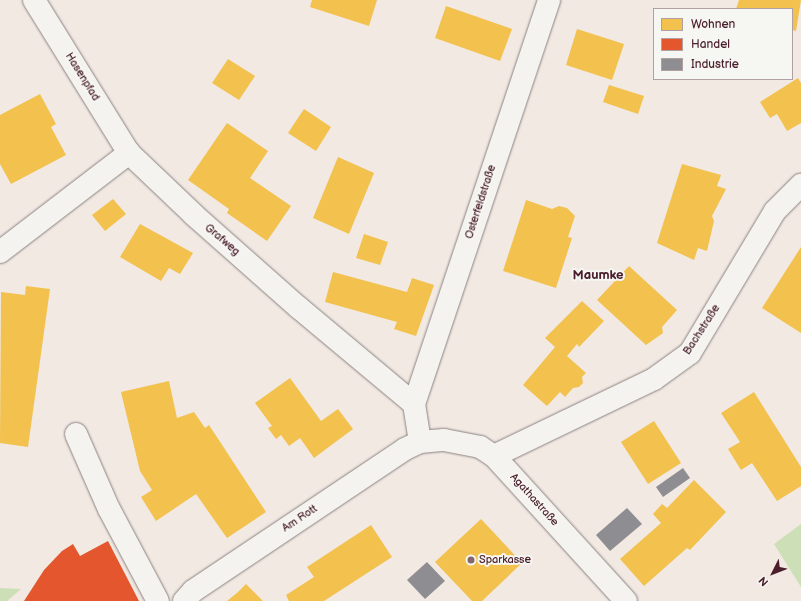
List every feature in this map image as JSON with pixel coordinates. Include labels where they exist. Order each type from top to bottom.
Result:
[{"type":"street","name":"Hasenpfad","points":[[34,0],[129,153]]},
{"type":"street","name":"Osterfeldstraße","points":[[414,404],[549,0]]},
{"type":"street","points":[[0,252],[129,153]]},
{"type":"street","name":"Grafweg","points":[[129,153],[194,215],[280,291],[414,404]]},
{"type":"street","name":"Bachstraße","points":[[494,456],[654,379],[685,357],[776,211],[801,185]]},
{"type":"street","points":[[414,404],[420,442]]},
{"type":"street","points":[[76,434],[109,509],[158,601]]},
{"type":"street","name":"Agathastraße","points":[[420,442],[444,440],[463,442],[480,447],[494,456],[626,601]]},
{"type":"street","name":"Am Rott","points":[[184,601],[199,587],[404,449],[420,442]]},
{"type":"green space","points":[[801,524],[801,587],[774,544]]},
{"type":"green space","points":[[0,588],[21,589],[7,601],[0,601]]},
{"type":"building: Wohnen","points":[[312,0],[377,0],[369,26],[310,7]]},
{"type":"building: Wohnen","points":[[739,0],[801,0],[796,31],[793,30],[793,8],[736,8]]},
{"type":"building: Wohnen","points":[[446,6],[512,29],[500,61],[435,38]]},
{"type":"building: Wohnen","points":[[577,29],[624,44],[612,80],[566,65]]},
{"type":"building: Wohnen","points":[[228,59],[255,76],[239,100],[212,83]]},
{"type":"building: Wohnen","points":[[798,78],[801,83],[801,123],[787,131],[777,114],[770,118],[760,102]]},
{"type":"building: Wohnen","points":[[609,85],[644,96],[638,114],[603,102]]},
{"type":"building: Wohnen","points":[[40,94],[56,124],[51,127],[66,155],[11,184],[0,164],[0,115]]},
{"type":"building: Wohnen","points":[[304,109],[331,127],[316,151],[288,133]]},
{"type":"building: Wohnen","points":[[227,123],[268,151],[250,178],[291,206],[267,241],[227,213],[229,209],[188,180]]},
{"type":"building: Wohnen","points":[[338,157],[374,173],[349,234],[313,218]]},
{"type":"building: Wohnen","points":[[682,164],[721,175],[717,186],[726,189],[712,216],[714,221],[707,251],[698,248],[694,260],[657,243]]},
{"type":"building: Wohnen","points":[[113,199],[126,214],[105,231],[92,215]]},
{"type":"building: Wohnen","points":[[526,200],[552,209],[559,206],[567,208],[575,216],[568,237],[572,238],[556,288],[503,271]]},
{"type":"building: Wohnen","points":[[140,224],[193,253],[180,274],[169,268],[161,281],[120,257]]},
{"type":"building: Wohnen","points":[[364,234],[388,242],[380,265],[356,258]]},
{"type":"building: Wohnen","points":[[801,247],[801,333],[762,308]]},
{"type":"building: Wohnen","points":[[629,266],[677,310],[662,327],[663,333],[646,345],[597,300]]},
{"type":"building: Wohnen","points":[[333,272],[407,292],[412,278],[434,285],[416,336],[394,329],[397,322],[325,302]]},
{"type":"building: Wohnen","points":[[26,286],[50,289],[28,447],[0,443],[1,292],[25,295]]},
{"type":"building: Wohnen","points":[[582,301],[604,321],[579,347],[577,344],[567,356],[586,373],[582,377],[583,383],[579,387],[573,388],[565,397],[560,392],[547,406],[523,385],[555,347],[545,338]]},
{"type":"building: Wohnen","points":[[290,378],[321,421],[338,409],[353,429],[314,458],[300,438],[289,446],[281,435],[276,439],[268,428],[272,426],[255,403]]},
{"type":"building: Wohnen","points":[[169,381],[177,418],[194,412],[205,428],[209,425],[266,512],[227,538],[196,494],[156,521],[141,497],[152,490],[140,471],[121,392]]},
{"type":"building: Wohnen","points":[[754,392],[801,467],[801,486],[777,501],[752,463],[741,470],[728,449],[740,442],[721,413]]},
{"type":"building: Wohnen","points":[[654,421],[681,463],[648,484],[621,442]]},
{"type":"building: Wohnen","points":[[694,480],[726,512],[690,550],[687,548],[644,586],[620,559],[661,523],[653,514],[662,504],[667,508]]},
{"type":"building: Wohnen","points":[[481,519],[522,563],[482,601],[472,601],[435,562]]},
{"type":"building: Wohnen","points":[[371,525],[392,557],[324,601],[289,601],[286,595],[314,577],[307,567]]},
{"type":"building: Wohnen","points":[[246,584],[263,601],[227,601],[238,592]]},
{"type":"building: Handel","points":[[108,541],[139,601],[24,601],[44,570],[62,551],[73,544],[80,556]]},
{"type":"building: Industrie","points":[[683,468],[690,478],[663,497],[656,487]]},
{"type":"building: Industrie","points":[[627,508],[642,524],[610,551],[596,535]]},
{"type":"building: Industrie","points":[[427,562],[445,581],[425,599],[407,580]]},
{"type":"place","name":"Sparkasse","points":[[471,560]]},
{"type":"district","name":"Maumke","points":[[598,275]]}]
